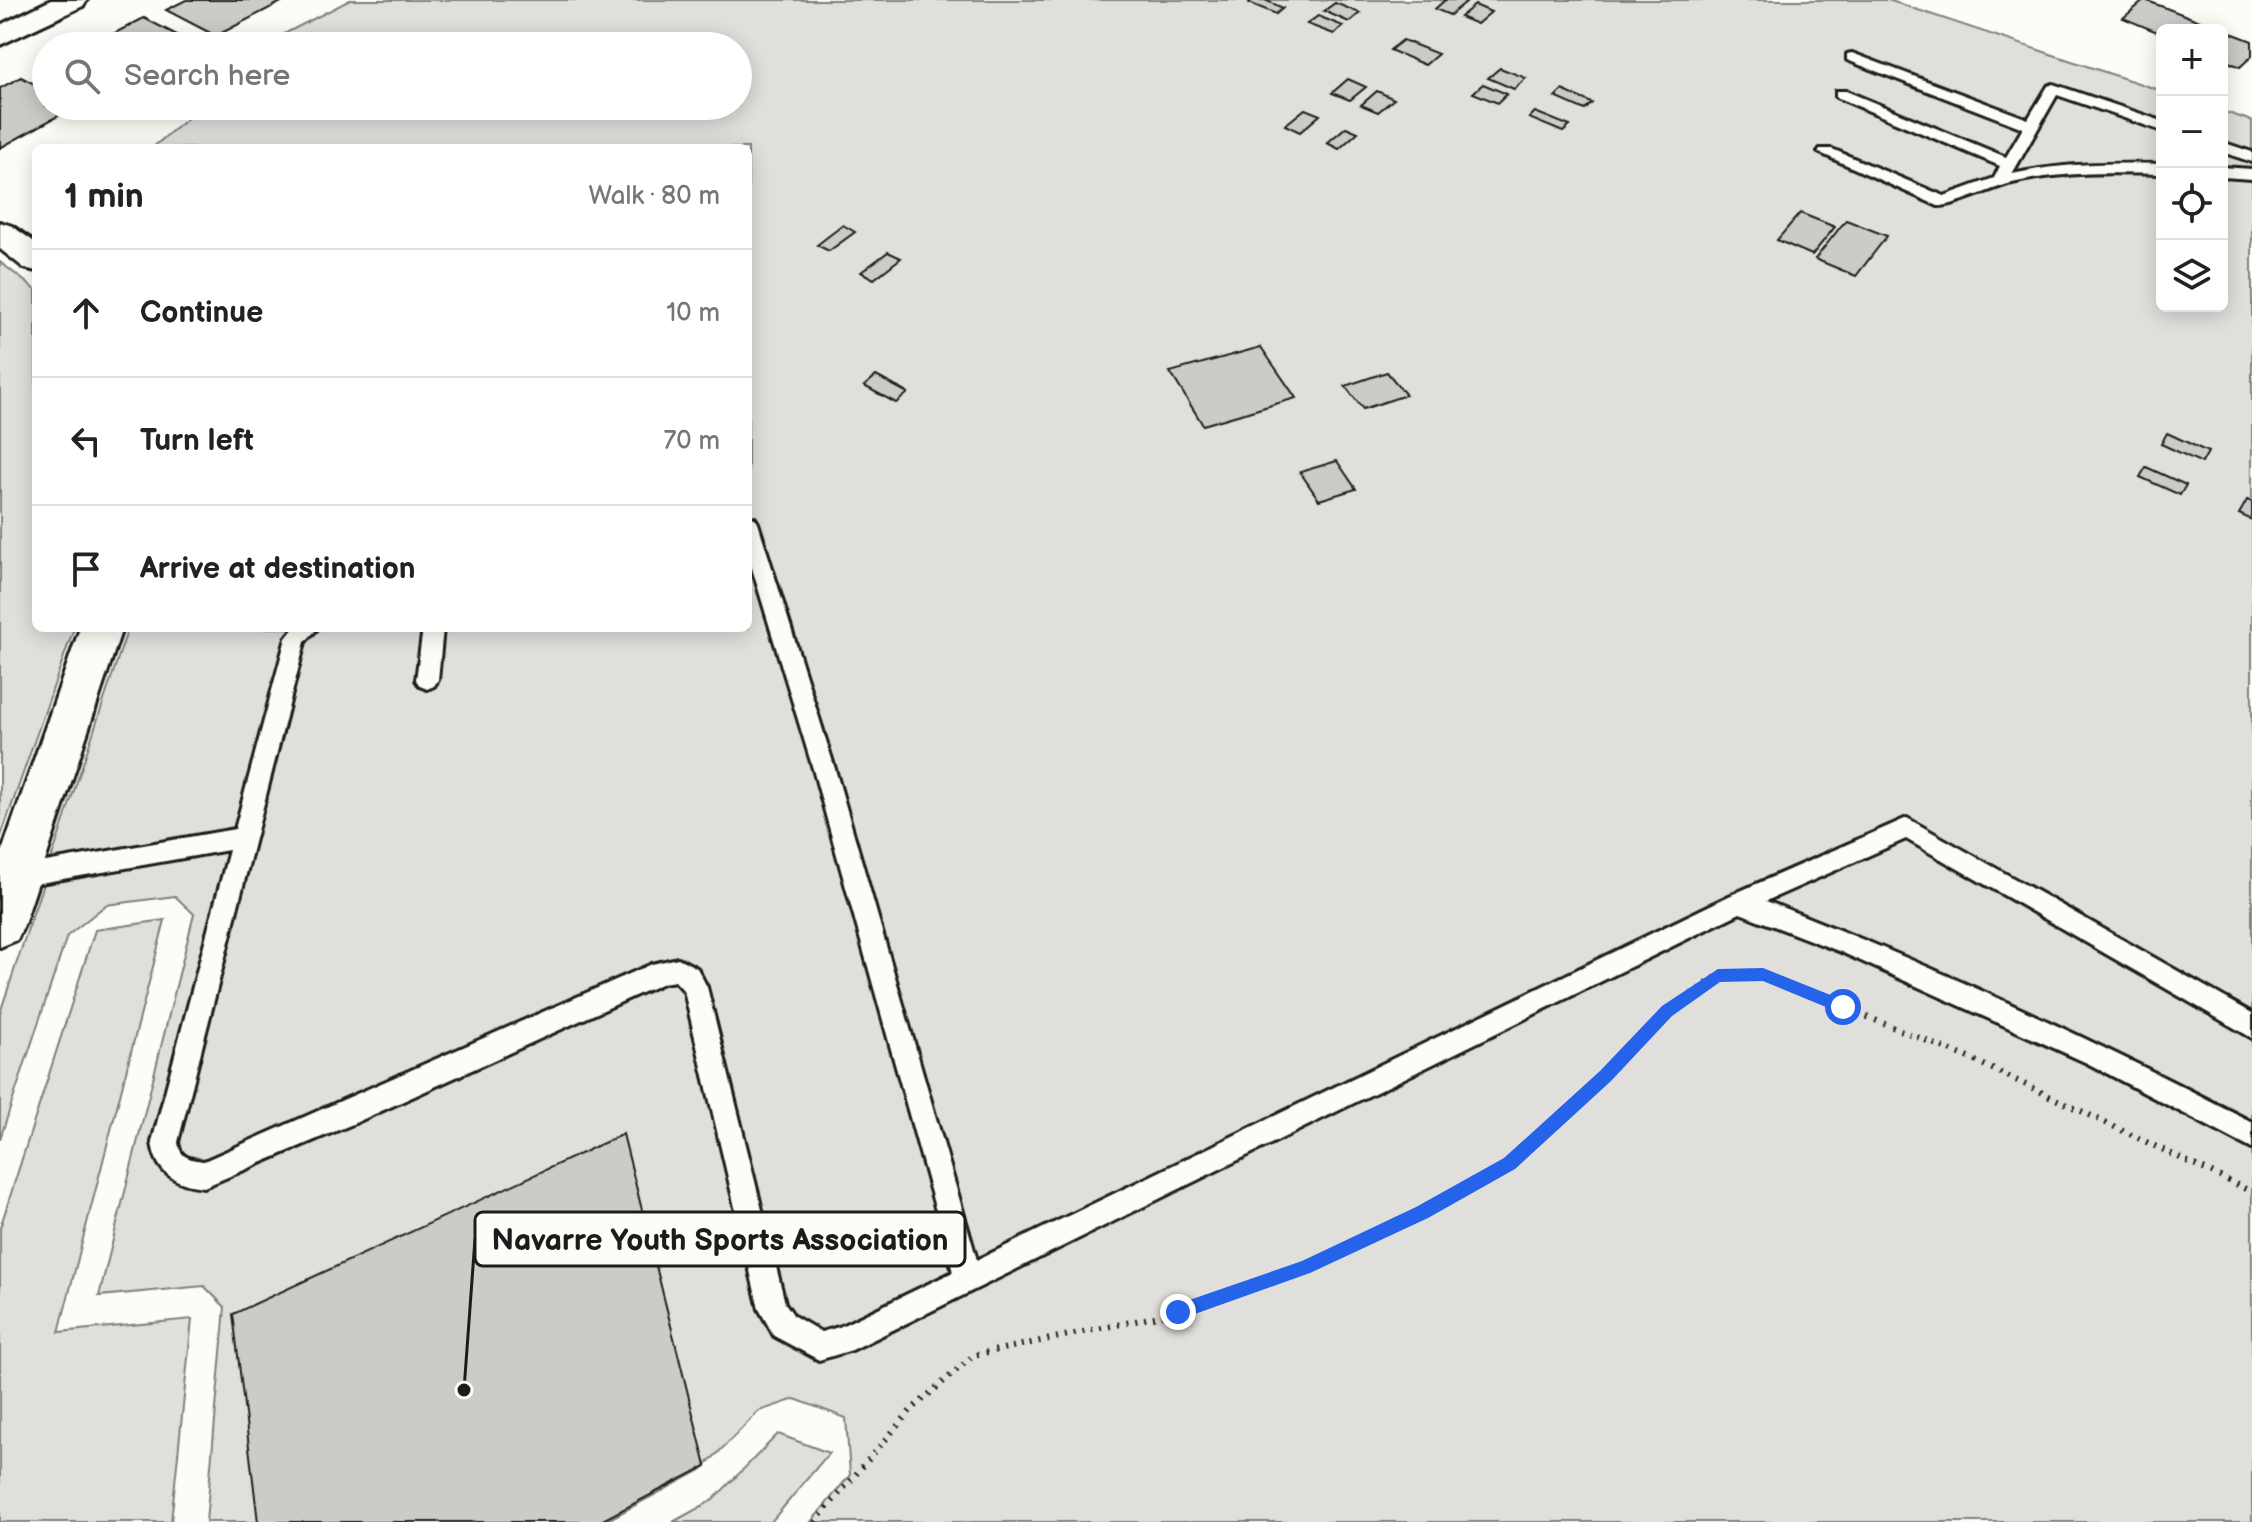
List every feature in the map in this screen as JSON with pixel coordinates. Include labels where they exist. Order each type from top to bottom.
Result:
[{"type":"street","points":[[0,36],[73,0]]},
{"type":"street","points":[[0,233],[32,257]]},
{"type":"street","points":[[0,925],[100,632]]},
{"type":"lane","points":[[1852,57],[2032,126]]},
{"type":"lane","points":[[1999,182],[2053,89],[2156,124]]},
{"type":"lane","points":[[1841,94],[2010,164]]},
{"type":"lane","points":[[2228,149],[2252,157]]},
{"type":"lane","points":[[1826,152],[1944,202],[1969,188],[1999,182],[2065,172],[2156,169]]},
{"type":"lane","points":[[2228,172],[2252,174]]},
{"type":"lane","points":[[752,536],[824,769],[968,1278]]},
{"type":"lane","points":[[303,632],[296,638],[243,838],[165,1142],[166,1157],[175,1167],[187,1173],[204,1174],[346,1114],[661,972],[678,969],[688,976],[695,987],[773,1309],[784,1326],[819,1346],[842,1340],[1739,902],[1907,828],[2252,1026]]},
{"type":"lane","points":[[427,680],[433,632]]},
{"type":"lane","points":[[17,877],[243,838]]},
{"type":"lane","points":[[1739,902],[1849,944],[2096,1054],[2252,1136]]},
{"type":"path","points":[[815,1522],[929,1391],[956,1366],[974,1355],[1178,1312],[1304,1268],[1422,1212],[1509,1164],[1605,1076],[1667,1011],[1718,976],[1763,975],[1967,1057],[2252,1192]]},
{"type":"shaded area","points":[[350,0],[1888,0],[2156,89],[2156,312],[2228,312],[2228,113],[2252,121],[2252,1522],[811,1522],[850,1475],[846,1418],[795,1399],[759,1411],[701,1470],[604,1522],[206,1522],[225,1307],[204,1286],[99,1296],[194,914],[175,896],[106,905],[67,936],[0,1139],[0,1013],[127,632],[752,632],[752,144],[157,144],[185,120],[752,120],[752,32],[288,32]]},
{"type":"shaded area","points":[[0,262],[32,287],[32,632],[73,632],[0,839]]},
{"type":"shaded area","points":[[165,920],[59,1332],[192,1319],[171,1522],[0,1522],[0,1228],[95,930]]},
{"type":"shaded area","points":[[778,1434],[829,1453],[771,1522],[673,1522],[713,1500]]},
{"type":"building","points":[[186,0],[285,0],[224,32],[208,32],[166,10]]},
{"type":"building","points":[[1265,0],[1283,8],[1276,14],[1249,3]]},
{"type":"building","points":[[1445,0],[1466,2],[1450,15],[1435,9]]},
{"type":"building","points":[[2145,0],[2208,24],[2156,24],[2156,32],[2123,18]]},
{"type":"building","points":[[1335,3],[1360,13],[1349,22],[1324,11]]},
{"type":"building","points":[[1475,5],[1491,12],[1477,24],[1460,17]]},
{"type":"building","points":[[1318,16],[1343,26],[1334,34],[1307,24]]},
{"type":"building","points":[[144,18],[171,32],[117,32]]},
{"type":"building","points":[[2228,32],[2252,41],[2252,56],[2240,67],[2228,62]]},
{"type":"building","points":[[1403,40],[1438,54],[1425,65],[1390,50]]},
{"type":"building","points":[[1500,68],[1526,78],[1514,89],[1488,78]]},
{"type":"building","points":[[21,77],[32,83],[32,120],[51,120],[0,148],[0,88]]},
{"type":"building","points":[[1348,79],[1366,87],[1350,100],[1332,93]]},
{"type":"building","points":[[1483,84],[1507,94],[1498,103],[1473,93]]},
{"type":"building","points":[[1562,90],[1592,103],[1585,110],[1555,97]]},
{"type":"building","points":[[1377,91],[1394,99],[1378,112],[1361,105]]},
{"type":"building","points":[[1305,109],[1320,115],[1300,132],[1285,125]]},
{"type":"building","points":[[1535,112],[1570,126],[1563,132],[1529,118]]},
{"type":"building","points":[[1346,127],[1358,132],[1339,149],[1327,143]]},
{"type":"building","points":[[1800,213],[1835,227],[1812,255],[1777,240]]},
{"type":"building","points":[[1846,220],[1887,236],[1856,276],[1815,259]]},
{"type":"building","points":[[843,225],[855,232],[829,251],[817,245]]},
{"type":"building","points":[[888,252],[901,258],[874,279],[861,272]]},
{"type":"building","points":[[1261,347],[1296,398],[1203,425],[1170,372]]},
{"type":"building","points":[[1387,372],[1406,395],[1363,409],[1345,386]]},
{"type":"building","points":[[876,376],[908,393],[896,403],[864,386]]},
{"type":"building","points":[[2167,433],[2208,452],[2202,463],[2161,444]]},
{"type":"building","points":[[1337,461],[1356,489],[1319,500],[1300,472]]},
{"type":"building","points":[[2146,467],[2186,485],[2180,495],[2140,477]]},
{"type":"building","points":[[2247,500],[2252,502],[2252,520],[2239,514]]},
{"type":"building","points":[[623,1134],[706,1466],[599,1522],[258,1522],[233,1314]]},
{"type":"place","name":"Navarre Youth Sports Association","points":[[464,1390]]},
{"type":"route","points":[[1178,1312],[1304,1268],[1422,1212],[1509,1164],[1605,1076],[1667,1011],[1718,976],[1763,975],[1843,1007]]}]
